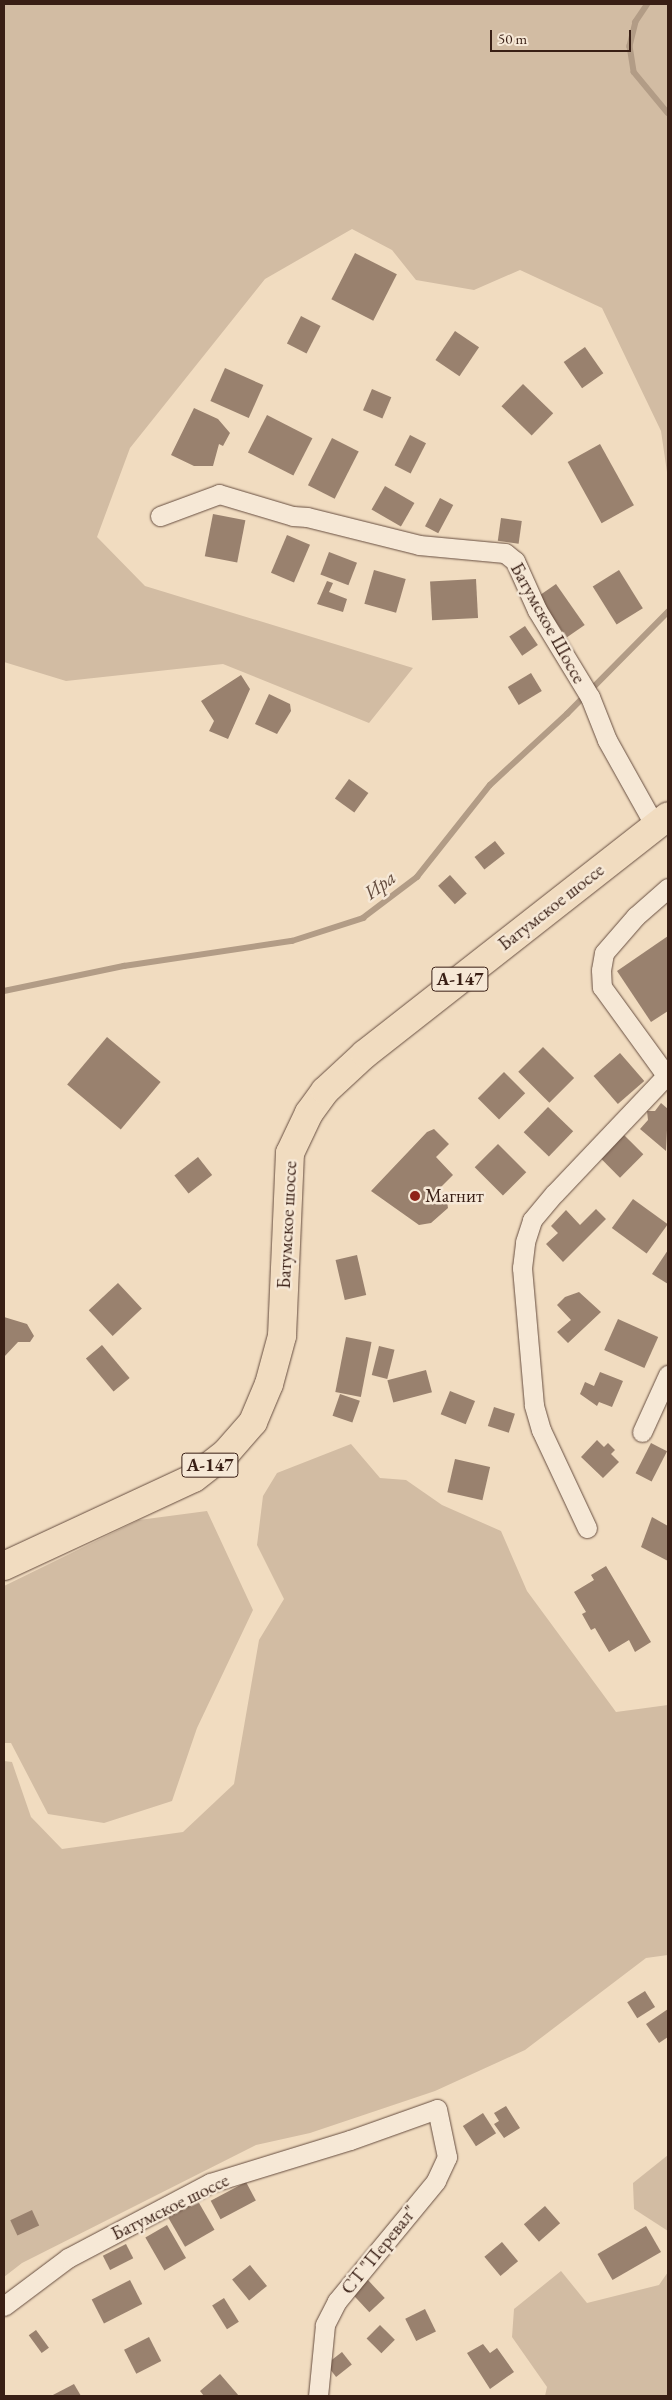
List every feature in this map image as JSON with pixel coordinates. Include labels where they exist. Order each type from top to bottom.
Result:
[{"type":"highway","name":"Батумское шоссе","points":[[4,1566],[194,1478],[232,1447],[253,1422],[269,1384],[282,1336],[290,1153],[309,1113],[325,1091],[365,1054],[661,821]]},
{"type":"street","name":"Батумское Шоссе","points":[[160,516],[219,494],[293,516],[307,517],[418,545],[505,553],[515,561],[537,610],[590,697],[607,740],[661,821]]},
{"type":"street","points":[[587,1528],[541,1430],[534,1405],[522,1268],[525,1242],[532,1220],[555,1193],[667,1077],[602,987],[601,970],[604,952],[636,916],[668,888]]},
{"type":"street","points":[[642,1432],[668,1375]]},
{"type":"street","name":"Батумское шоссе","points":[[4,2306],[68,2258],[210,2183],[350,2140],[438,2109]]},
{"type":"street","name":"СТ \"Перевал\"","points":[[318,2396],[325,2325],[336,2301],[436,2181],[447,2157],[438,2109]]},
{"type":"shaded area","points":[[4,4],[668,4],[668,479],[661,431],[602,308],[520,270],[474,290],[416,280],[392,250],[352,229],[265,279],[130,448],[97,537],[145,586],[413,668],[369,723],[223,664],[66,681],[4,662]]},
{"type":"shaded area","points":[[351,1444],[380,1478],[406,1480],[442,1505],[501,1531],[527,1591],[616,1712],[668,1705],[668,1955],[646,1958],[525,2050],[435,2091],[310,2133],[256,2145],[22,2263],[4,2277],[4,1761],[12,1762],[31,1817],[62,1849],[183,1832],[234,1784],[259,1640],[284,1599],[257,1545],[263,1496],[277,1473]]},
{"type":"shaded area","points":[[207,1511],[253,1610],[197,1728],[172,1801],[104,1823],[48,1814],[11,1743],[4,1743],[4,1586],[139,1520]]},
{"type":"shaded area","points":[[668,2155],[668,2231],[634,2209],[633,2183]]},
{"type":"shaded area","points":[[561,2271],[587,2303],[659,2285],[668,2272],[668,2396],[545,2396],[547,2387],[512,2337],[514,2309]]},
{"type":"building","points":[[355,253],[397,274],[373,321],[331,299]]},
{"type":"building","points":[[301,316],[321,326],[307,354],[287,344]]},
{"type":"building","points":[[455,331],[479,347],[459,376],[435,360]]},
{"type":"building","points":[[585,347],[603,373],[582,388],[564,362]]},
{"type":"building","points":[[225,368],[263,385],[249,418],[210,401]]},
{"type":"building","points":[[523,384],[553,413],[532,435],[501,406]]},
{"type":"building","points":[[372,389],[391,397],[382,418],[363,410]]},
{"type":"building","points":[[194,408],[218,419],[230,433],[223,446],[219,444],[213,466],[194,466],[171,455]]},
{"type":"building","points":[[267,415],[312,438],[293,476],[248,452]]},
{"type":"building","points":[[410,435],[426,443],[411,473],[395,465]]},
{"type":"building","points":[[332,438],[359,452],[335,499],[308,485]]},
{"type":"building","points":[[600,444],[634,505],[602,523],[568,462]]},
{"type":"building","points":[[385,486],[414,503],[401,526],[372,509]]},
{"type":"building","points":[[440,498],[453,505],[438,533],[425,526]]},
{"type":"building","points":[[213,514],[245,520],[237,563],[205,556]]},
{"type":"building","points":[[501,518],[522,521],[519,544],[498,541]]},
{"type":"building","points":[[287,535],[310,545],[294,583],[271,573]]},
{"type":"building","points":[[329,552],[357,563],[348,585],[320,574]]},
{"type":"building","points":[[374,570],[406,579],[396,613],[364,604]]},
{"type":"building","points":[[619,570],[643,608],[617,625],[593,586]]},
{"type":"building","points":[[476,579],[478,618],[432,620],[430,581]]},
{"type":"building","points":[[327,581],[333,583],[329,592],[347,599],[343,612],[317,604]]},
{"type":"building","points":[[556,584],[585,625],[567,638],[538,597]]},
{"type":"building","points":[[525,626],[538,645],[522,656],[509,637]]},
{"type":"building","points":[[531,673],[542,691],[519,705],[508,687]]},
{"type":"building","points":[[241,675],[250,689],[228,739],[209,731],[214,721],[201,701]]},
{"type":"building","points":[[269,694],[290,704],[291,711],[277,734],[255,724]]},
{"type":"building","points":[[349,779],[368,793],[354,813],[335,798]]},
{"type":"building","points":[[495,841],[505,854],[484,870],[475,857]]},
{"type":"building","points":[[450,875],[467,894],[455,904],[438,886]]},
{"type":"building","points":[[668,936],[668,1011],[651,1022],[617,971]]},
{"type":"building","points":[[107,1037],[161,1082],[121,1129],[67,1084]]},
{"type":"building","points":[[543,1047],[574,1078],[549,1103],[518,1072]]},
{"type":"building","points":[[620,1053],[644,1081],[618,1104],[594,1076]]},
{"type":"building","points":[[504,1072],[525,1093],[499,1119],[478,1098]]},
{"type":"building","points":[[661,1103],[668,1109],[666,1151],[640,1129],[648,1120],[647,1111],[655,1111]]},
{"type":"building","points":[[548,1107],[573,1131],[549,1156],[524,1132]]},
{"type":"building","points":[[434,1129],[449,1144],[436,1157],[453,1175],[437,1191],[447,1201],[448,1208],[431,1223],[419,1225],[371,1191],[427,1132]]},
{"type":"building","points":[[620,1131],[643,1154],[620,1178],[597,1154]]},
{"type":"building","points":[[498,1144],[526,1172],[503,1196],[475,1167]]},
{"type":"building","points":[[198,1157],[212,1175],[189,1194],[174,1175]]},
{"type":"building","points":[[633,1199],[668,1224],[647,1253],[612,1228]]},
{"type":"building","points":[[596,1209],[606,1219],[563,1262],[546,1244],[558,1233],[551,1226],[566,1210],[580,1225]]},
{"type":"building","points":[[668,1250],[668,1284],[652,1274]]},
{"type":"building","points":[[357,1255],[366,1295],[345,1300],[336,1260]]},
{"type":"building","points":[[118,1283],[142,1309],[113,1336],[89,1310]]},
{"type":"building","points":[[579,1292],[601,1312],[568,1343],[557,1332],[571,1320],[557,1305],[565,1297]]},
{"type":"building","points":[[4,1317],[27,1324],[34,1336],[30,1342],[18,1342],[4,1357]]},
{"type":"building","points":[[618,1319],[658,1337],[644,1368],[604,1350]]},
{"type":"building","points":[[346,1337],[372,1342],[361,1397],[335,1392]]},
{"type":"building","points":[[102,1345],[130,1378],[114,1391],[86,1358]]},
{"type":"building","points":[[379,1346],[395,1350],[387,1379],[372,1375]]},
{"type":"building","points":[[426,1370],[432,1392],[393,1403],[387,1380]]},
{"type":"building","points":[[600,1372],[623,1381],[612,1407],[599,1402],[597,1406],[580,1394],[585,1382],[594,1386]]},
{"type":"building","points":[[450,1391],[475,1401],[466,1424],[441,1414]]},
{"type":"building","points":[[340,1394],[360,1401],[352,1423],[333,1416]]},
{"type":"building","points":[[494,1407],[515,1414],[509,1433],[488,1426]]},
{"type":"building","points":[[597,1440],[604,1447],[608,1443],[615,1450],[611,1454],[619,1462],[603,1478],[581,1457]]},
{"type":"building","points":[[651,1443],[667,1451],[652,1481],[636,1473]]},
{"type":"building","points":[[455,1459],[490,1467],[482,1500],[447,1492]]},
{"type":"building","points":[[652,1517],[668,1526],[668,1561],[641,1547]]},
{"type":"building","points":[[606,1566],[651,1642],[635,1652],[629,1640],[609,1652],[595,1628],[591,1630],[582,1614],[586,1612],[574,1592],[594,1580],[591,1575]]},
{"type":"building","points":[[645,1991],[655,2007],[637,2018],[627,2002]]},
{"type":"building","points":[[668,2009],[668,2037],[659,2043],[646,2024]]},
{"type":"building","points":[[506,2106],[520,2128],[504,2138],[494,2124],[499,2121],[494,2113]]},
{"type":"building","points":[[483,2113],[496,2133],[476,2146],[463,2126]]},
{"type":"building","points":[[246,2182],[256,2201],[221,2219],[211,2201]]},
{"type":"building","points":[[195,2196],[214,2230],[185,2247],[166,2213]]},
{"type":"building","points":[[545,2206],[560,2223],[539,2242],[524,2224]]},
{"type":"building","points":[[32,2210],[39,2225],[17,2236],[10,2220]]},
{"type":"building","points":[[167,2225],[186,2258],[164,2270],[145,2238]]},
{"type":"building","points":[[646,2226],[661,2252],[613,2280],[598,2254]]},
{"type":"building","points":[[502,2242],[518,2261],[500,2276],[484,2257]]},
{"type":"building","points":[[126,2244],[133,2258],[110,2270],[103,2256]]},
{"type":"building","points":[[250,2265],[267,2286],[249,2300],[232,2279]]},
{"type":"building","points":[[367,2279],[385,2298],[369,2312],[352,2293]]},
{"type":"building","points":[[130,2280],[142,2304],[104,2324],[92,2300]]},
{"type":"building","points":[[224,2298],[239,2322],[227,2329],[212,2305]]},
{"type":"building","points":[[425,2309],[436,2331],[416,2341],[405,2319]]},
{"type":"building","points":[[380,2325],[395,2340],[381,2353],[367,2338]]},
{"type":"building","points":[[36,2330],[49,2348],[42,2353],[29,2335]]},
{"type":"building","points":[[149,2337],[161,2361],[136,2374],[124,2350]]},
{"type":"building","points":[[483,2344],[490,2353],[497,2348],[514,2372],[490,2389],[467,2353]]},
{"type":"building","points":[[342,2352],[352,2365],[336,2377],[326,2364]]},
{"type":"building","points":[[220,2374],[239,2396],[204,2396],[200,2391]]},
{"type":"building","points":[[74,2384],[81,2396],[51,2396]]},
{"type":"waterway","points":[[648,4],[636,22],[630,46],[634,72],[668,113]]},
{"type":"waterway","name":"Ира","points":[[4,991],[124,966],[292,941],[363,918],[417,877],[490,785],[567,714],[668,612]]},
{"type":"place","name":"Магнит","points":[[415,1196]]}]
